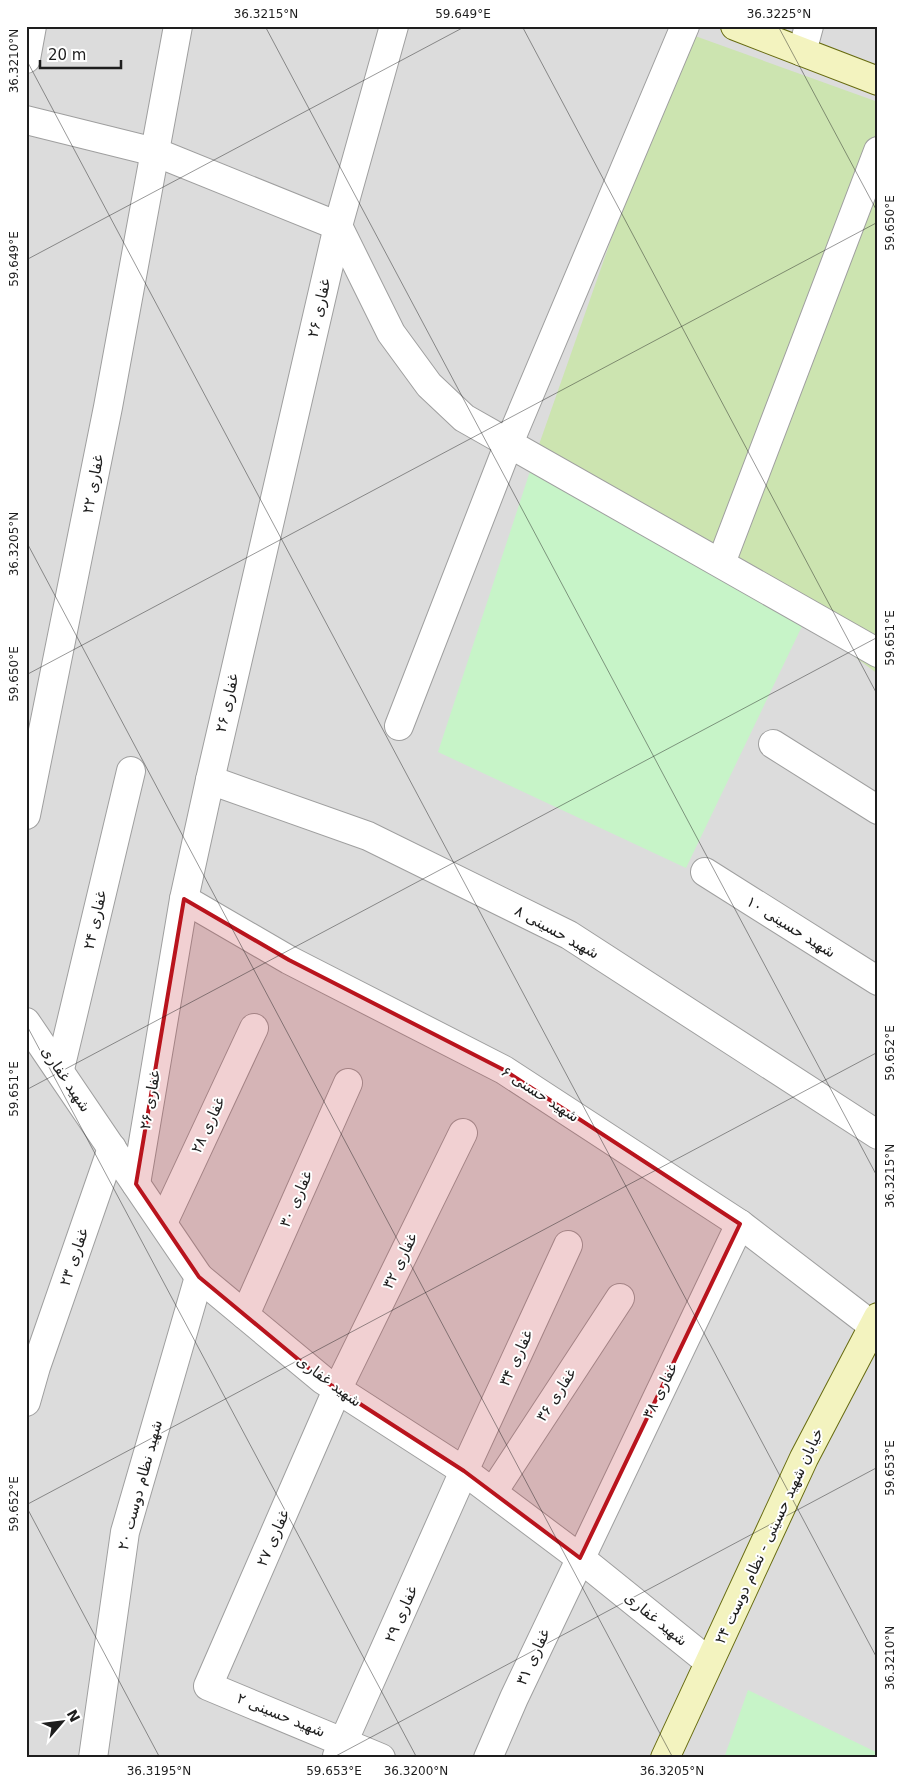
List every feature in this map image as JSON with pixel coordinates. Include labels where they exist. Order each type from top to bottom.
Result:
[{"type":"street","points":[[26,59],[32,26]]},
{"type":"street","name":"غفاری ۲۲","points":[[26,816],[108,407],[178,26]]},
{"type":"street","name":"غفاری ۲۶","points":[[136,1184],[184,899],[210,780],[338,226],[394,26]]},
{"type":"street","points":[[399,726],[509,444],[685,26]]},
{"type":"street","points":[[735,26],[805,39],[878,81]]},
{"type":"street","points":[[26,120],[155,152],[338,226],[391,333],[429,385],[464,418],[878,652]]},
{"type":"street","points":[[721,564],[878,151]]},
{"type":"street","points":[[773,744],[878,810]]},
{"type":"street","name":"غفاری ۲۴","points":[[60,1069],[131,771]]},
{"type":"street","name":"شهید حسینی ۸","points":[[210,780],[368,836],[569,935],[878,1134]]},
{"type":"street","name":"شهید حسینی ۱۰","points":[[705,872],[878,981]]},
{"type":"street","name":"شهید حسنی ۶","points":[[184,899],[289,960],[504,1070],[740,1224],[875,1322]]},
{"type":"street","name":"غفاری ۲۸","points":[[163,1223],[254,1028]]},
{"type":"street","name":"شهید غفاری","points":[[30,1038],[60,1069],[199,1277],[323,1380],[464,1471],[493,1492],[580,1558],[709,1662]]},
{"type":"street","name":"غفاری ۳۰","points":[[245,1315],[348,1084]]},
{"type":"street","name":"غفاری ۳۲","points":[[337,1390],[464,1133]]},
{"type":"street","name":"غفاری ۲۳","points":[[26,1402],[31,1365],[112,1148]]},
{"type":"street","name":"غفاری ۳۸","points":[[580,1558],[740,1224]]},
{"type":"street","name":"غفاری ۳۴","points":[[464,1471],[568,1245]]},
{"type":"street","name":"شهید نظام دوست ۲۰","points":[[93,1758],[125,1532],[199,1277]]},
{"type":"street","name":"غفاری ۳۶","points":[[493,1492],[620,1298]]},
{"type":"street","name":"خیابان شهید حسینی - نظام دوست ۲۴","points":[[665,1758],[804,1458],[875,1322]]},
{"type":"street","name":"غفاری ۲۷","points":[[208,1686],[337,1390]]},
{"type":"street","name":"غفاری ۲۹","points":[[341,1749],[464,1471]]},
{"type":"street","name":"غفاری ۳۱","points":[[488,1758],[580,1558]]},
{"type":"street","name":"شهید حسینی ۲","points":[[208,1686],[341,1749],[381,1758]]},
{"type":"highlighted area","points":[[184,899],[289,960],[504,1070],[740,1224],[580,1558],[464,1471],[323,1380],[199,1277],[136,1184]]},
{"type":"shaded area","points":[[26,26],[878,26],[878,1758],[26,1758]]},
{"type":"green space","points":[[684,32],[878,102],[878,674],[805,620],[535,456]]},
{"type":"green space","points":[[535,456],[805,620],[686,868],[438,752]]},
{"type":"green space","points":[[748,1690],[878,1753],[878,1758],[724,1758]]}]
